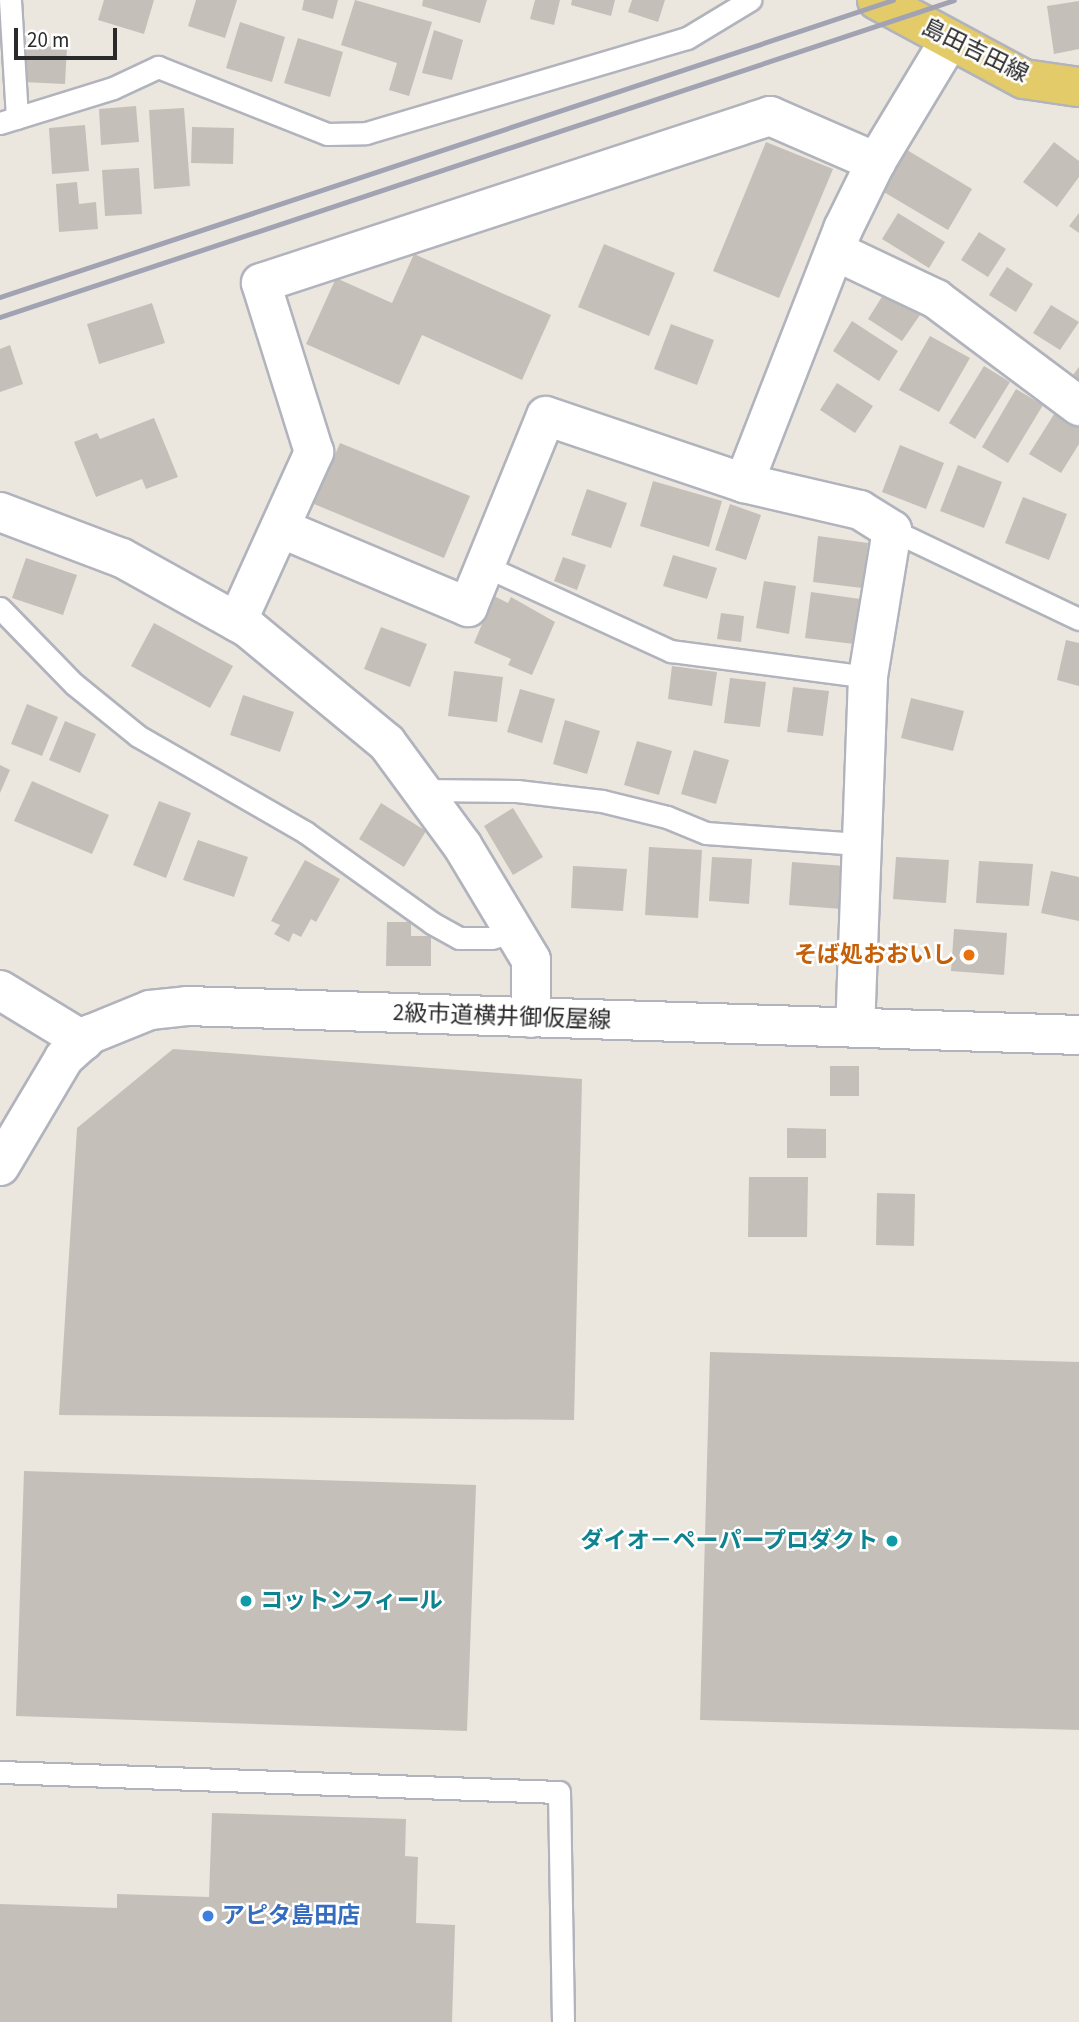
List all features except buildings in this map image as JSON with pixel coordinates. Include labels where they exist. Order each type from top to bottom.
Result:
[{"type":"main road","name":"島田吉田線","points":[[877,0],[1024,79],[1079,87]]},
{"type":"street","points":[[744,483],[835,250],[876,162],[949,41]]},
{"type":"street","points":[[237,622],[314,452],[261,282],[770,116],[876,162]]},
{"type":"street","points":[[835,250],[936,299],[1079,405]]},
{"type":"street","points":[[280,528],[468,607],[547,416],[744,483],[860,509],[892,530],[867,677],[859,844],[855,1027]]},
{"type":"street","points":[[0,512],[122,558],[237,622],[314,679],[376,734],[422,790],[531,960],[531,1018]]},
{"type":"street","points":[[0,990],[84,1041]]},
{"type":"street","name":"2級市道横井御仮屋線","points":[[0,1166],[64,1058],[84,1041],[149,1010],[187,1006],[1079,1035]]},
{"type":"lane","points":[[10,0],[8,121],[113,88],[159,67],[327,134],[366,133],[687,38],[750,0]]},
{"type":"lane","points":[[892,530],[1079,619]]},
{"type":"lane","points":[[485,566],[671,651],[867,677]]},
{"type":"lane","points":[[0,608],[74,684],[138,736],[305,832],[432,923],[459,938],[491,938],[514,932]]},
{"type":"lane","points":[[422,790],[517,791],[602,800],[667,817],[706,833],[859,844]]},
{"type":"lane","points":[[0,1772],[559,1792],[564,2022]]},
{"type":"railway","points":[[0,297],[893,0]]},
{"type":"railway","points":[[0,317],[954,0]]},
{"type":"place","name":"そば処おおいし","points":[[969,955]]},
{"type":"place","name":"ダイオ－ペーパープロダクト","points":[[892,1541]]},
{"type":"place","name":"コットンフィール","points":[[246,1601]]},
{"type":"place","name":"アピタ島田店","points":[[208,1916]]}]
